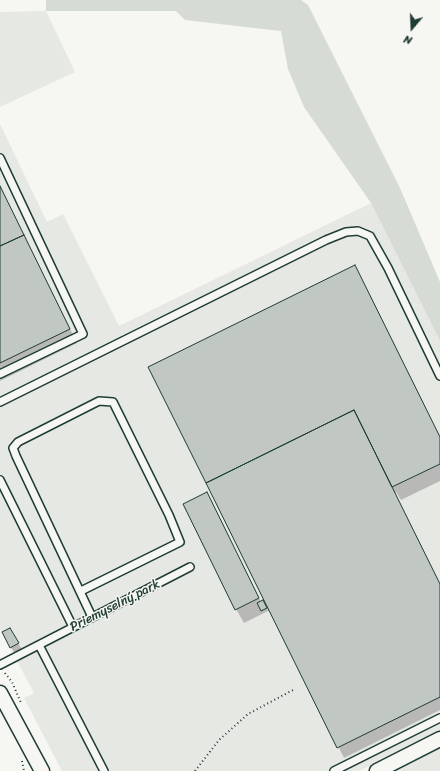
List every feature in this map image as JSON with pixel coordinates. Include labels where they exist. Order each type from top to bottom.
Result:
[{"type":"street","points":[[0,693],[42,771]]},
{"type":"street","points":[[378,771],[440,739]]},
{"type":"lane","points":[[0,158],[83,334],[0,374]]},
{"type":"lane","points":[[0,402],[326,240],[346,232],[358,231],[370,236],[388,268],[440,376]]},
{"type":"lane","points":[[81,591],[180,542],[169,515],[113,402],[100,401],[18,442],[13,448],[92,617]]},
{"type":"lane","points":[[0,480],[73,627]]},
{"type":"lane","name":"Priemyselný park","points":[[0,664],[190,567]]},
{"type":"lane","points":[[39,645],[104,771]]},
{"type":"lane","points":[[334,771],[440,718]]},
{"type":"path","points":[[195,771],[219,740],[248,714],[292,690]]},
{"type":"shaded area","points":[[46,0],[301,0],[308,5],[400,188],[440,282],[440,341],[371,203],[304,107],[288,69],[281,31],[185,20],[176,11],[46,11]]},
{"type":"shaded area","points":[[46,11],[75,72],[0,107],[0,12]]},
{"type":"shaded area","points":[[0,124],[47,222],[63,214],[119,326],[371,203],[440,341],[440,732],[359,771],[62,771],[24,698],[34,693],[0,629]]},
{"type":"shaded area","points":[[440,741],[440,771],[385,771]]},
{"type":"building","points":[[0,186],[24,235],[0,246]]},
{"type":"building","points":[[24,235],[70,329],[0,363],[0,246]]},
{"type":"building","points":[[355,265],[440,437],[440,464],[392,487],[354,410],[206,483],[148,367]]},
{"type":"building","points":[[354,410],[440,584],[440,697],[337,748],[206,483]]},
{"type":"building","points":[[207,492],[259,598],[235,610],[183,504]]},
{"type":"building","points":[[263,600],[267,608],[261,611],[257,603]]},
{"type":"building","points":[[10,628],[19,643],[10,648],[2,632]]}]
